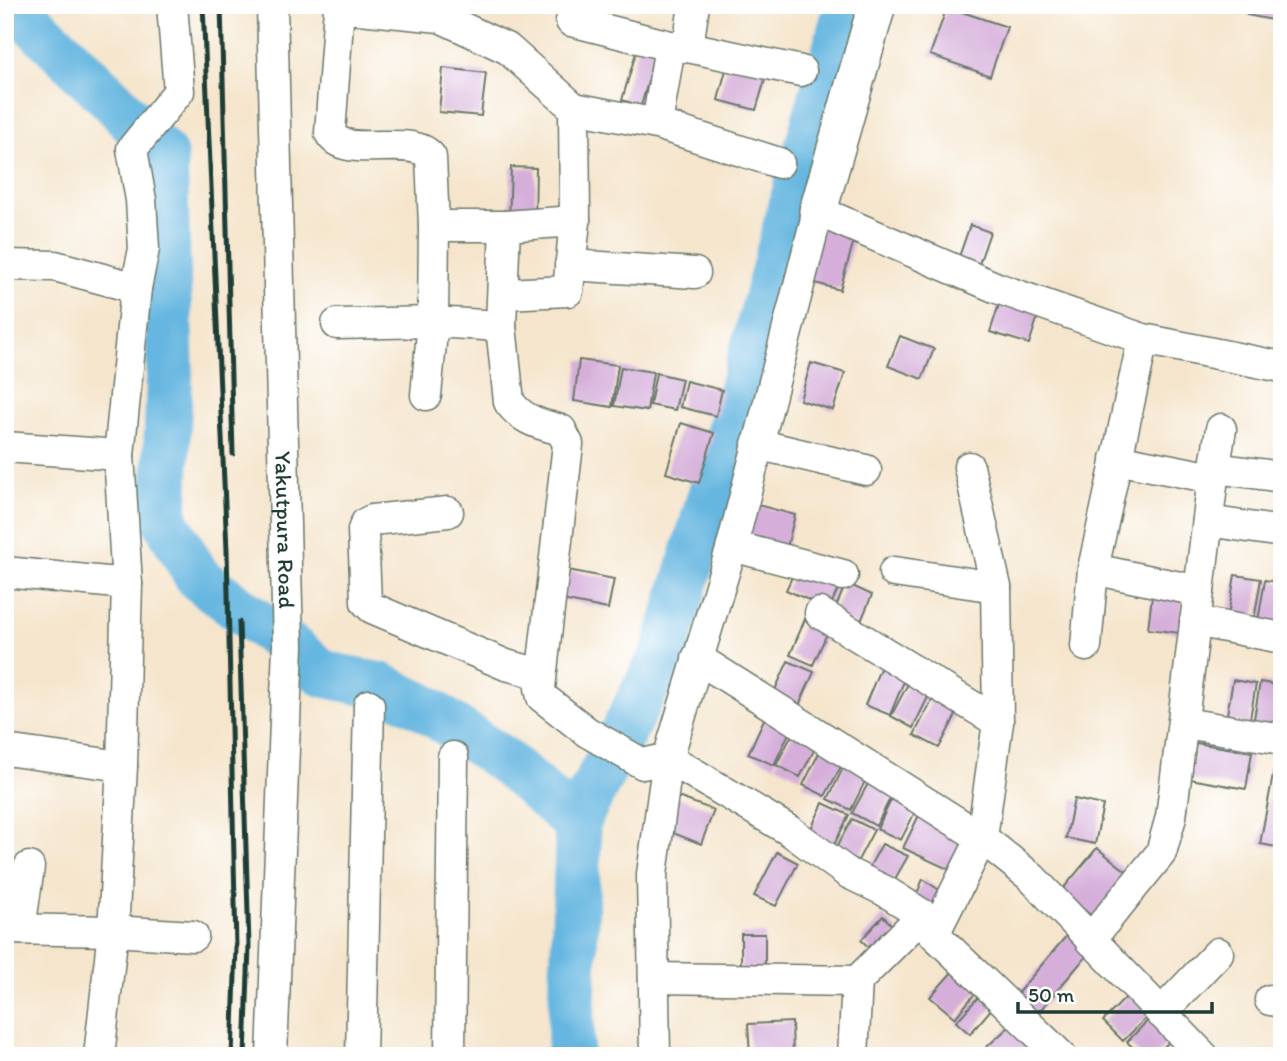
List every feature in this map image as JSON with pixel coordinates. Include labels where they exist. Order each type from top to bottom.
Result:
[{"type":"street","points":[[99,1056],[113,931],[122,766],[127,584],[119,455],[136,288],[144,249],[141,200],[132,149],[180,91],[172,5]]},
{"type":"street","name":"Yakutpura Road","points":[[272,5],[287,601],[272,1056]]},
{"type":"street","points":[[657,124],[679,46],[694,5]]},
{"type":"street","points":[[655,1056],[652,874],[656,761],[697,658],[732,546],[818,211],[877,5]]},
{"type":"street","points":[[426,395],[433,322],[433,163],[428,153],[419,148],[344,144],[337,142],[330,133],[338,6],[440,17],[508,48],[574,108],[657,124],[779,163]]},
{"type":"street","points":[[570,21],[801,71]]},
{"type":"street","points":[[504,294],[568,291],[575,221],[574,108]]},
{"type":"street","points":[[818,211],[997,288],[1143,339],[1282,366]]},
{"type":"street","points":[[434,226],[505,226],[575,221]]},
{"type":"street","points":[[505,226],[501,326],[509,402],[516,412],[528,421],[561,430],[568,444],[541,674],[540,693],[543,700],[587,732],[656,761],[790,831],[848,873],[886,891],[928,924],[1062,1056]]},
{"type":"street","points":[[5,265],[55,266],[136,288]]},
{"type":"street","points":[[570,265],[695,273]]},
{"type":"street","points":[[337,324],[433,322],[501,326]]},
{"type":"street","points":[[1086,646],[1093,569],[1143,339]]},
{"type":"street","points":[[1090,940],[1161,853],[1171,817],[1221,429]]},
{"type":"street","points":[[757,444],[866,470]]},
{"type":"street","points":[[5,447],[119,455]]},
{"type":"street","points":[[1116,459],[1214,473],[1282,477]]},
{"type":"street","points":[[654,978],[857,981],[928,924],[982,838],[998,722],[996,587],[969,467]]},
{"type":"street","points":[[448,512],[372,520],[366,523],[363,530],[366,602],[372,608],[506,665],[541,674]]},
{"type":"street","points":[[1208,521],[1282,532]]},
{"type":"street","points":[[732,546],[843,575]]},
{"type":"street","points":[[1093,569],[1199,591]]},
{"type":"street","points":[[5,572],[127,584]]},
{"type":"street","points":[[894,572],[996,587]]},
{"type":"street","points":[[820,612],[998,722]]},
{"type":"street","points":[[1195,621],[1282,638]]},
{"type":"street","points":[[697,658],[982,838],[1031,877],[1203,1056]]},
{"type":"street","points":[[360,1056],[369,705]]},
{"type":"street","points":[[1184,723],[1282,739]]},
{"type":"street","points":[[5,750],[122,766]]},
{"type":"street","points":[[450,1056],[453,757]]},
{"type":"street","points":[[30,867],[13,929],[193,936]]},
{"type":"street","points":[[1161,1013],[1218,953]]},
{"type":"street","points":[[853,1056],[857,981]]},
{"type":"building","points":[[1249,5],[1282,5],[1282,22],[1247,15]]},
{"type":"building","points":[[947,7],[1007,27],[990,76],[930,55]]},
{"type":"building","points":[[638,46],[657,51],[641,106],[622,100]]},
{"type":"building","points":[[728,62],[767,73],[756,110],[718,100]]},
{"type":"building","points":[[443,68],[486,73],[481,116],[439,112]]},
{"type":"building","points":[[511,167],[536,168],[535,223],[509,223]]},
{"type":"building","points":[[821,223],[856,233],[840,290],[805,280]]},
{"type":"building","points":[[970,225],[990,232],[978,267],[958,260]]},
{"type":"building","points":[[1001,298],[1040,310],[1029,344],[990,332]]},
{"type":"building","points":[[900,336],[934,349],[922,379],[888,366]]},
{"type":"building","points":[[579,360],[618,365],[612,407],[574,401]]},
{"type":"building","points":[[811,363],[845,373],[833,410],[800,400]]},
{"type":"building","points":[[621,367],[653,372],[647,411],[614,406]]},
{"type":"building","points":[[656,373],[682,379],[675,410],[650,405]]},
{"type":"building","points":[[686,381],[722,390],[716,416],[680,407]]},
{"type":"building","points":[[681,423],[714,433],[699,483],[666,473]]},
{"type":"building","points":[[754,504],[795,515],[786,551],[744,541]]},
{"type":"building","points":[[796,568],[839,587],[829,609],[786,590]]},
{"type":"building","points":[[568,570],[614,579],[608,609],[562,600]]},
{"type":"building","points":[[1235,575],[1261,579],[1254,620],[1228,616]]},
{"type":"building","points":[[1265,580],[1282,583],[1282,626],[1258,621]]},
{"type":"building","points":[[846,583],[872,595],[859,626],[833,614]]},
{"type":"building","points":[[1152,596],[1183,600],[1179,633],[1148,629]]},
{"type":"building","points":[[805,619],[829,629],[813,665],[790,655]]},
{"type":"building","points":[[788,661],[814,672],[797,710],[771,699]]},
{"type":"building","points":[[882,664],[907,674],[890,715],[865,705]]},
{"type":"building","points":[[1233,680],[1256,684],[1249,724],[1226,720]]},
{"type":"building","points":[[909,682],[930,693],[913,728],[891,716]]},
{"type":"building","points":[[1260,682],[1282,686],[1277,730],[1253,725]]},
{"type":"building","points":[[933,698],[958,711],[939,748],[914,735]]},
{"type":"building","points":[[766,715],[792,727],[774,765],[748,754]]},
{"type":"building","points":[[794,731],[818,743],[800,777],[776,765]]},
{"type":"building","points":[[1196,743],[1252,752],[1246,789],[1190,779]]},
{"type":"building","points":[[822,747],[845,759],[825,796],[803,785]]},
{"type":"building","points":[[1277,754],[1282,755],[1282,848],[1260,844]]},
{"type":"building","points":[[846,762],[869,773],[851,810],[828,799]]},
{"type":"building","points":[[871,778],[894,791],[876,826],[852,813]]},
{"type":"building","points":[[675,796],[714,810],[701,844],[663,829]]},
{"type":"building","points":[[893,796],[917,808],[901,840],[877,829]]},
{"type":"building","points":[[1074,799],[1103,805],[1095,844],[1066,838]]},
{"type":"building","points":[[823,803],[849,815],[830,853],[808,835]]},
{"type":"building","points":[[921,811],[972,834],[954,872],[903,848]]},
{"type":"building","points":[[852,819],[874,830],[855,866],[832,855]]},
{"type":"building","points":[[882,844],[908,856],[891,886],[866,873]]},
{"type":"building","points":[[1097,848],[1131,875],[1094,918],[1061,891]]},
{"type":"building","points":[[777,852],[798,863],[776,906],[754,896]]},
{"type":"building","points":[[923,879],[945,894],[935,915],[913,903]]},
{"type":"building","points":[[883,916],[898,931],[876,954],[861,940]]},
{"type":"building","points":[[741,934],[765,934],[765,974],[741,974]]},
{"type":"building","points":[[1068,934],[1089,953],[1031,1021],[1010,1002]]},
{"type":"building","points":[[953,971],[977,991],[955,1018],[930,997]]},
{"type":"building","points":[[1132,991],[1153,1011],[1123,1041],[1103,1021]]},
{"type":"building","points":[[980,995],[994,1006],[970,1034],[956,1022]]},
{"type":"building","points":[[1153,1015],[1174,1036],[1156,1056],[1142,1056],[1127,1042]]},
{"type":"building","points":[[792,1022],[793,1056],[750,1056],[748,1024]]},
{"type":"building","points":[[1011,1025],[1039,1056],[982,1056],[980,1053]]},
{"type":"waterway","points":[[14,5],[113,101],[164,155],[170,364],[164,518],[198,578],[324,674],[381,686],[424,707],[503,760],[576,823]]},
{"type":"waterway","points":[[570,1056],[578,844],[576,823],[665,651],[746,376],[848,5]]},
{"type":"railway","points":[[203,5],[227,550],[236,948],[232,1056]]},
{"type":"railway","points":[[221,5],[233,454]]},
{"type":"railway","points":[[239,622],[249,946],[245,1056]]}]
